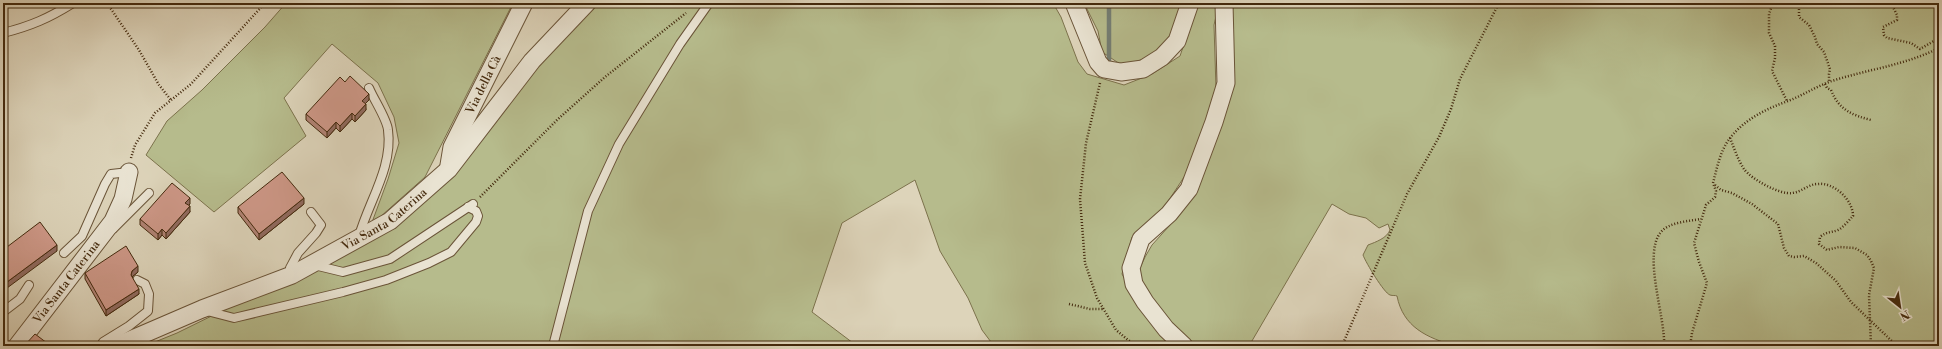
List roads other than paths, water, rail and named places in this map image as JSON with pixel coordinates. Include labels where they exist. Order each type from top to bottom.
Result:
[{"type":"street","name":"Via della Cà","points":[[449,169],[452,147],[524,3]]},
{"type":"street","name":"Via Santa Caterina","points":[[116,346],[202,309],[292,275],[390,221],[449,169],[532,61],[587,3]]},
{"type":"street","points":[[1074,3],[1103,74],[1143,69],[1162,57],[1177,41],[1190,3]]},
{"type":"street","points":[[1184,346],[1166,329],[1145,302],[1134,284],[1131,268],[1141,239],[1169,214],[1189,189],[1214,122],[1226,84],[1224,3]]},
{"type":"street","name":"Via Santa Caterina","points":[[17,346],[113,221],[123,199],[129,172]]},
{"type":"lane","points":[[3,33],[25,28],[50,17],[73,3]]},
{"type":"lane","points":[[553,346],[588,211],[619,144],[680,44],[709,3]]},
{"type":"lane","points":[[359,238],[365,216],[373,201],[388,156],[388,129],[369,88]]},
{"type":"lane","points":[[64,253],[82,236],[111,174],[129,172]]},
{"type":"lane","points":[[93,247],[125,219],[149,194]]},
{"type":"lane","points":[[202,309],[234,318],[343,292],[386,280],[429,264],[451,252],[476,222],[478,216],[476,211],[470,206],[390,259],[343,272],[311,265]]},
{"type":"lane","points":[[292,275],[290,268],[298,253],[316,233],[320,225],[311,212]]},
{"type":"lane","points":[[101,346],[103,342],[129,326],[148,311],[149,294],[145,284],[137,280]]},
{"type":"lane","points":[[3,312],[20,300],[29,286]]},
{"type":"waterway","points":[[1109,3],[1109,62]]}]
